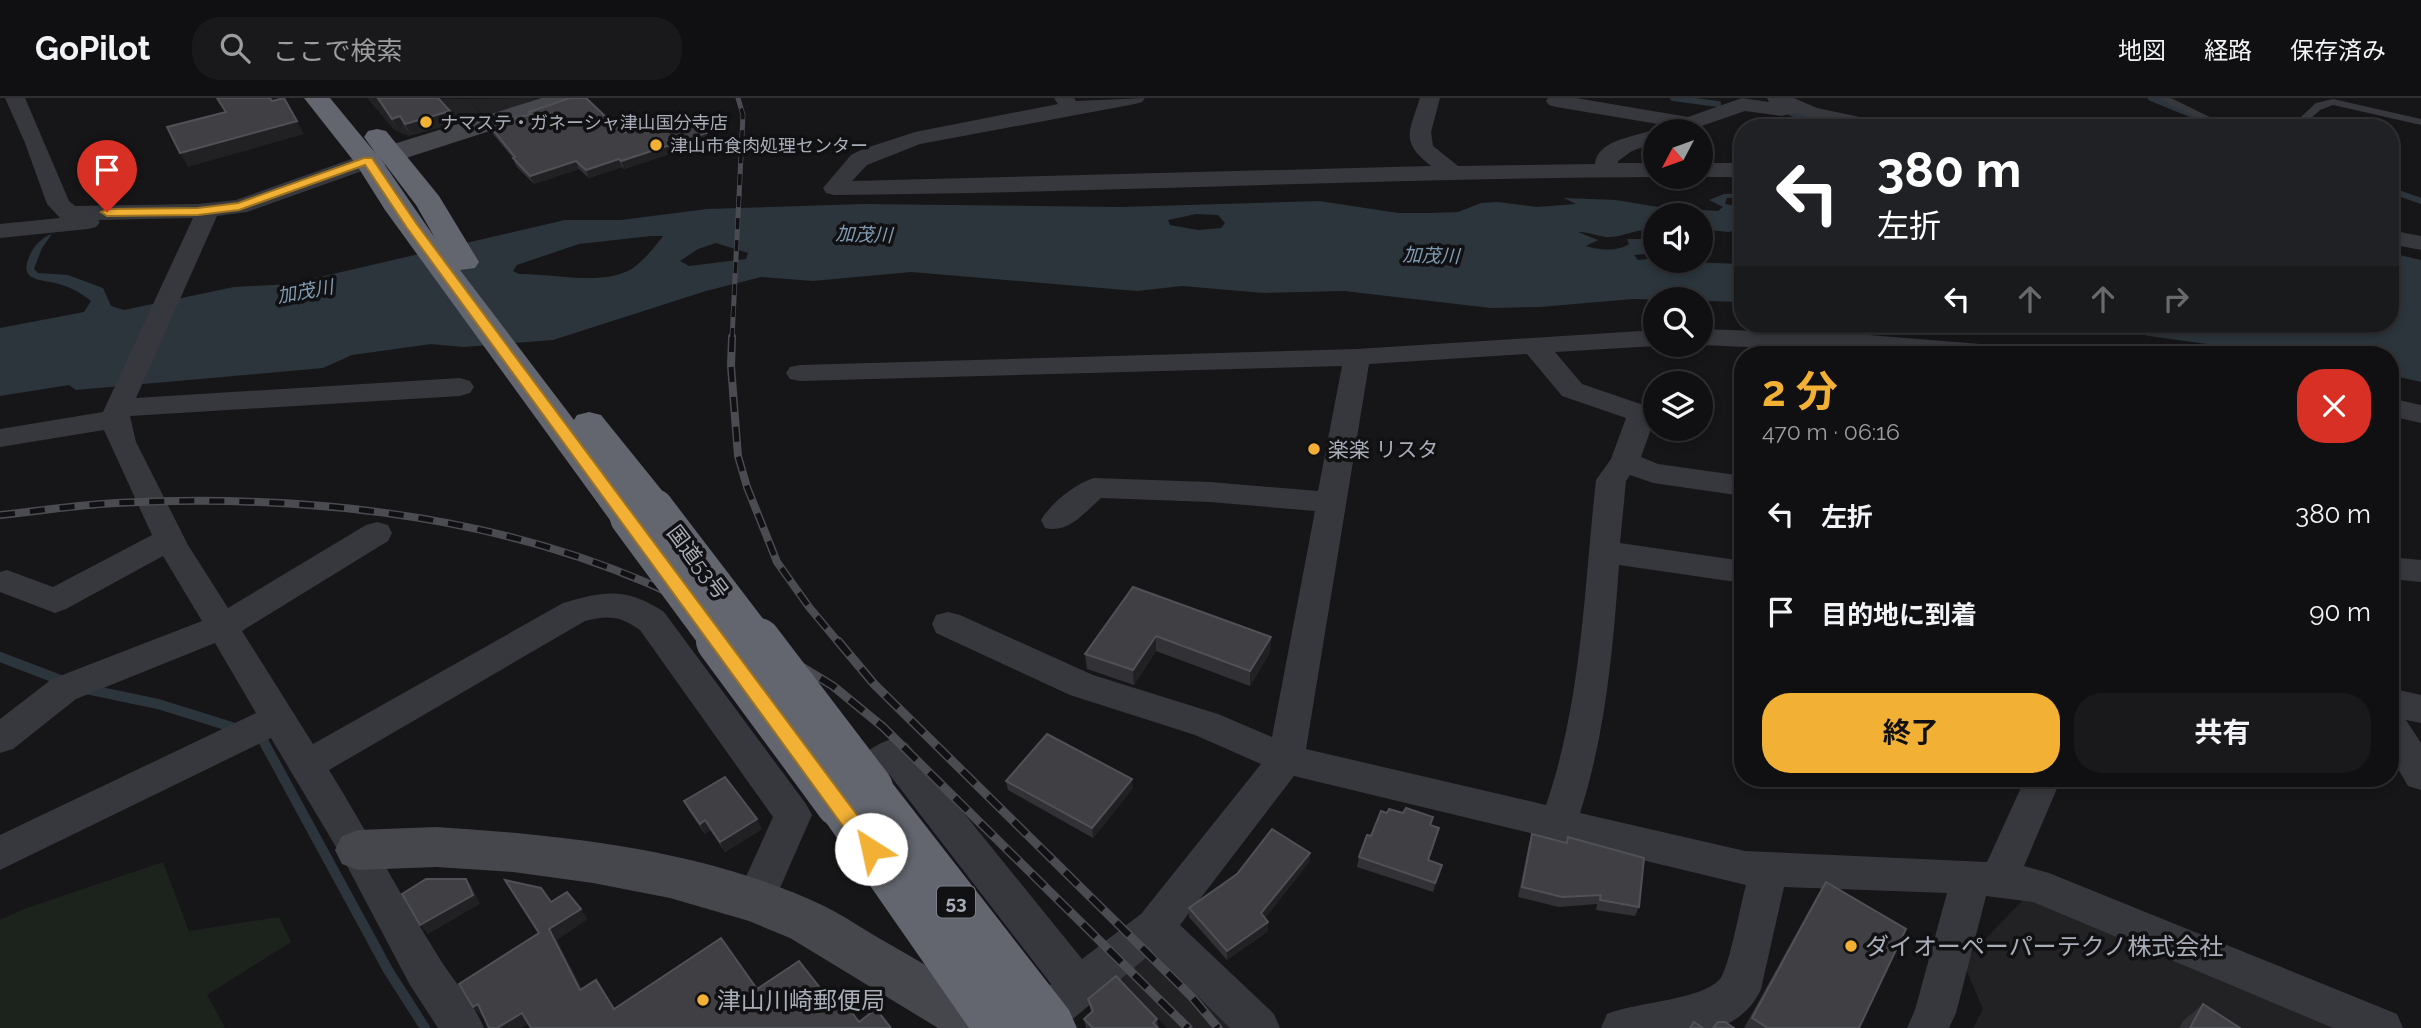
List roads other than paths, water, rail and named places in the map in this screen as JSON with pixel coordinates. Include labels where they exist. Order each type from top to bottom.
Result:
[{"type":"highway","name":"国道53号","points":[[317,98],[429,202],[535,374]]},
{"type":"highway","name":"国道53号","points":[[344,98],[379,157],[396,204],[535,374],[855,796],[1040,1018]]},
{"type":"street","points":[[15,98],[64,211],[85,214],[205,215]]},
{"type":"street","points":[[0,231],[205,215],[259,202],[379,157],[568,98]]},
{"type":"street","points":[[1135,98],[1068,103],[915,139],[859,160],[834,188],[996,188],[1450,170],[1643,170]]},
{"type":"street","points":[[1430,98],[1420,132],[1423,149],[1433,160],[1450,170]]},
{"type":"street","points":[[1556,101],[1664,119]]},
{"type":"street","points":[[1700,119],[1743,104],[1782,110],[1787,101],[1811,113],[1839,119]]},
{"type":"street","points":[[1606,169],[1607,158],[1624,146],[1643,139]]},
{"type":"street","points":[[1713,170],[1734,170]]},
{"type":"street","points":[[205,215],[117,410],[122,442],[170,539],[358,850],[424,971],[463,1028]]},
{"type":"street","points":[[2399,239],[2421,243]]},
{"type":"street","points":[[1713,337],[1906,346]]},
{"type":"street","points":[[800,373],[1357,356],[1643,339]]},
{"type":"street","points":[[1533,344],[1572,390],[1642,414],[1625,461],[1611,481],[1597,644],[1572,788],[1558,823]]},
{"type":"street","points":[[755,901],[793,815],[894,753],[1040,1018],[1155,928],[1286,759],[1357,356]]},
{"type":"street","points":[[0,438],[117,410],[460,387]]},
{"type":"street","points":[[2399,409],[2421,414]]},
{"type":"street","points":[[1625,461],[1653,473],[1734,485]]},
{"type":"street","points":[[1056,520],[1094,488],[1210,492],[1332,502]]},
{"type":"street","points":[[0,739],[64,690],[224,626],[377,533]]},
{"type":"street","points":[[7,582],[55,601],[170,539]]},
{"type":"street","points":[[1603,552],[1734,571]]},
{"type":"street","points":[[2399,569],[2421,571]]},
{"type":"street","points":[[307,765],[466,677],[559,620],[590,607],[620,605],[640,612],[652,621],[793,815]]},
{"type":"street","points":[[948,624],[1082,685],[1206,724],[1286,759],[1745,868],[1985,879],[2035,885],[2382,1028]]},
{"type":"street","points":[[2399,704],[2421,709]]},
{"type":"street","points":[[0,853],[278,718]]},
{"type":"street","points":[[2399,738],[2421,775]]},
{"type":"street","points":[[1928,1028],[1985,879],[2038,787]]},
{"type":"street","points":[[358,850],[436,846],[593,862],[670,877],[755,901],[807,922],[985,1028]]},
{"type":"street","points":[[1622,1028],[1716,1009],[1740,989],[1769,869]]},
{"type":"street","points":[[1155,928],[1259,1028]]},
{"type":"lane","points":[[2163,98],[2208,119]]},
{"type":"lane","points":[[2304,119],[2321,104],[2333,100],[2354,103],[2421,122]]},
{"type":"water","points":[[1734,193],[1734,198],[1727,198],[1725,204],[1734,206],[1734,231],[1713,230],[1713,211],[1723,207],[1709,200]]},
{"type":"water","name":"加茂川","points":[[1564,198],[1616,200],[1643,204],[1643,230],[1611,237],[1578,232],[1598,240],[1586,246],[1614,249],[1629,244],[1627,239],[1643,239],[1643,254],[1634,255],[1638,260],[1643,259],[1643,273],[1713,273],[1713,263],[1734,264],[1734,302],[1713,301],[1713,287],[1643,287],[1643,299],[1491,308],[1344,291],[1264,293],[1182,286],[1137,291],[911,272],[813,281],[761,277],[706,291],[553,340],[464,347],[431,344],[352,355],[323,368],[76,390],[69,385],[0,396],[0,328],[84,312],[91,301],[70,288],[33,278],[26,269],[32,251],[52,234],[42,248],[34,269],[38,273],[68,275],[103,288],[111,306],[124,310],[234,287],[290,284],[565,220],[621,220],[707,209],[864,204],[1120,207],[1319,201],[1398,213],[1431,213],[1458,212],[1481,203],[1498,202],[1537,207],[1576,204]],"holes":[[[1196,214],[1218,215],[1225,223],[1221,228],[1198,230],[1170,225],[1168,220]],[[663,236],[641,261],[621,274],[578,278],[519,274],[513,271],[517,265],[579,244]],[[716,243],[748,253],[746,259],[689,266],[680,261],[698,249]]]},
{"type":"water","points":[[2399,255],[2421,260],[2421,382],[2399,377],[2399,346],[2222,346],[2137,333],[2399,333]]},
{"type":"waterway","points":[[1673,98],[1718,104]]},
{"type":"waterway","points":[[2151,98],[2200,118]]},
{"type":"waterway","points":[[1791,113],[1815,119]]},
{"type":"waterway","points":[[2399,193],[2421,201]]},
{"type":"waterway","points":[[0,657],[63,681]]},
{"type":"waterway","points":[[86,689],[158,704],[232,727]]},
{"type":"waterway","points":[[259,733],[388,970],[425,1028]]},
{"type":"railway","points":[[732,339],[743,115],[738,98]]},
{"type":"railway","points":[[732,337],[731,366],[738,456],[747,487],[777,562],[839,643]]},
{"type":"railway","points":[[0,515],[116,503],[250,502],[385,513],[452,524],[518,539],[582,558],[645,582],[690,603],[762,643]]},
{"type":"railway","points":[[759,641],[833,686],[883,727],[1188,1028]]},
{"type":"railway","points":[[838,641],[874,684],[1192,997],[1218,1028]]},
{"type":"place","name":"ナマステ・ガネーシャ津山国分寺店","points":[[426,122]]},
{"type":"place","name":"津山市食肉処理センター","points":[[656,145]]},
{"type":"place","name":"楽楽 リスタ","points":[[1314,449]]},
{"type":"place","name":"ダイオーペーパーテクノ株式会社","points":[[1851,946]]},
{"type":"place","name":"津山川崎郵便局","points":[[703,1000]]}]
